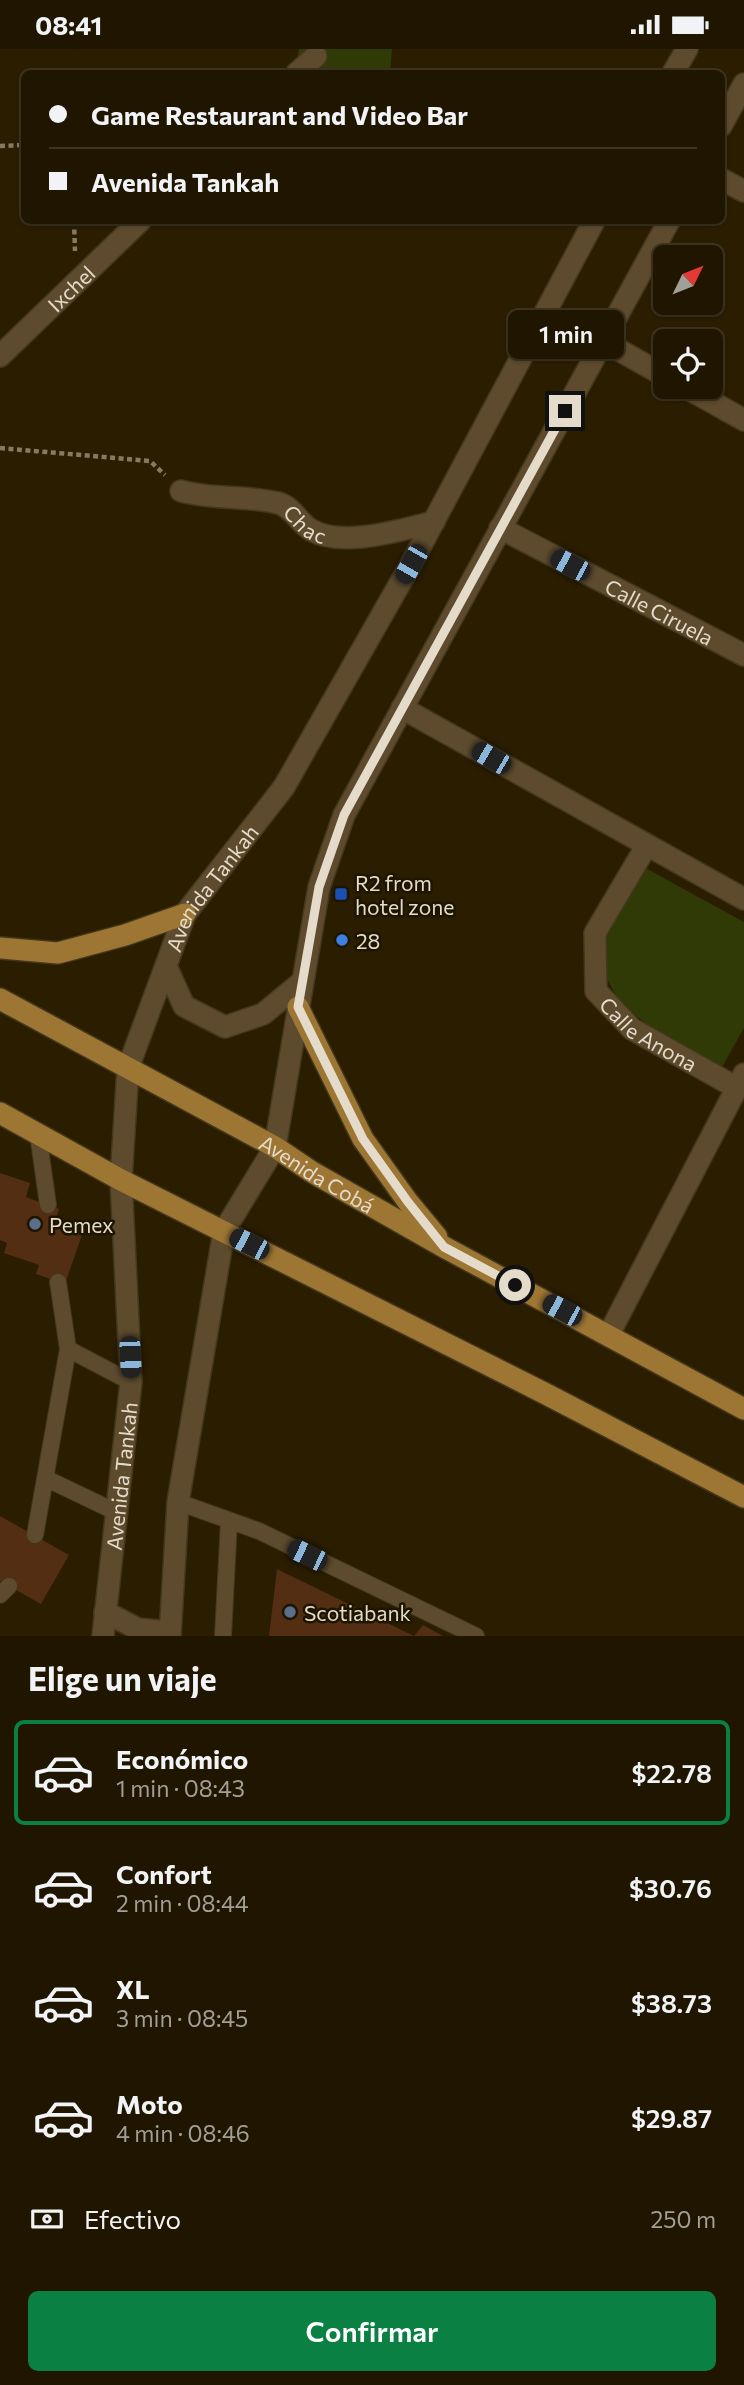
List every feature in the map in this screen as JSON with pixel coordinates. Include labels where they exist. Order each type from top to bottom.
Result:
[{"type":"main road","points":[[0,948],[58,953],[125,935],[185,914]]},
{"type":"main road","name":"Avenida Cobá","points":[[0,999],[40,1023],[275,1147],[313,1172],[444,1247],[744,1409]]},
{"type":"main road","points":[[298,1007],[363,1139],[444,1247]]},
{"type":"main road","points":[[0,1113],[121,1180],[744,1497]]},
{"type":"street","points":[[675,70],[687,49]]},
{"type":"street","points":[[300,70],[316,56]]},
{"type":"street","points":[[725,119],[744,84]]},
{"type":"street","points":[[725,181],[744,191]]},
{"type":"street","name":"Ixchel","points":[[0,356],[137,224]]},
{"type":"street","name":"Avenida Tankah","points":[[103,1636],[131,1382],[121,1180],[128,1068],[185,914],[284,787],[433,522],[592,224]]},
{"type":"street","points":[[105,1612],[138,1629],[170,1634],[178,1502],[224,1231],[275,1147],[319,887],[344,815],[667,224]]},
{"type":"street","points":[[540,319],[603,341],[653,369]]},
{"type":"street","points":[[706,399],[744,420]]},
{"type":"street","name":"Chac","points":[[181,491],[197,495],[260,499],[286,505],[310,529],[336,538],[393,532],[433,522]]},
{"type":"street","name":"Calle Ciruela","points":[[500,528],[744,655]]},
{"type":"street","points":[[402,708],[744,899]]},
{"type":"street","name":"Calle Anona","points":[[609,1335],[740,1081],[632,1029],[596,991],[595,933],[647,845]]},
{"type":"street","points":[[166,965],[184,1006],[225,1027],[263,1014],[303,981]]},
{"type":"lane","points":[[38,1134],[48,1205]]},
{"type":"lane","points":[[35,1535],[68,1349],[58,1282]]},
{"type":"lane","points":[[68,1349],[131,1382]]},
{"type":"lane","points":[[45,1478],[117,1512]]},
{"type":"lane","points":[[178,1502],[259,1531],[476,1636]]},
{"type":"lane","points":[[223,1636],[229,1521]]},
{"type":"path","points":[[0,146],[21,145]]},
{"type":"path","points":[[0,448],[150,461],[181,491]]},
{"type":"green space","points":[[299,49],[392,49],[390,70],[284,70],[297,59]]},
{"type":"green space","points":[[640,865],[744,922],[744,1028],[721,1069],[645,1023],[619,1001],[601,968],[604,922]]},
{"type":"building","name":"Pemex","points":[[0,1173],[30,1183],[26,1197],[59,1209],[56,1219],[84,1229],[65,1284],[36,1274],[39,1265],[4,1253],[7,1243],[0,1240]]},
{"type":"building","points":[[0,1516],[69,1555],[41,1604],[0,1581]]},
{"type":"building","points":[[277,1569],[414,1636],[269,1636]]},
{"type":"building","points":[[423,1625],[443,1636],[414,1636]]},
{"type":"place","name":"R2 from hotel zone","points":[[341,894]]},
{"type":"place","name":"28","points":[[342,940]]},
{"type":"place","name":"Pemex","points":[[35,1224]]},
{"type":"place","name":"Scotiabank","points":[[290,1612]]},
{"type":"route","points":[[515,1285],[444,1247],[408,1202],[363,1139],[298,1007],[319,887],[344,815],[565,411]]}]
